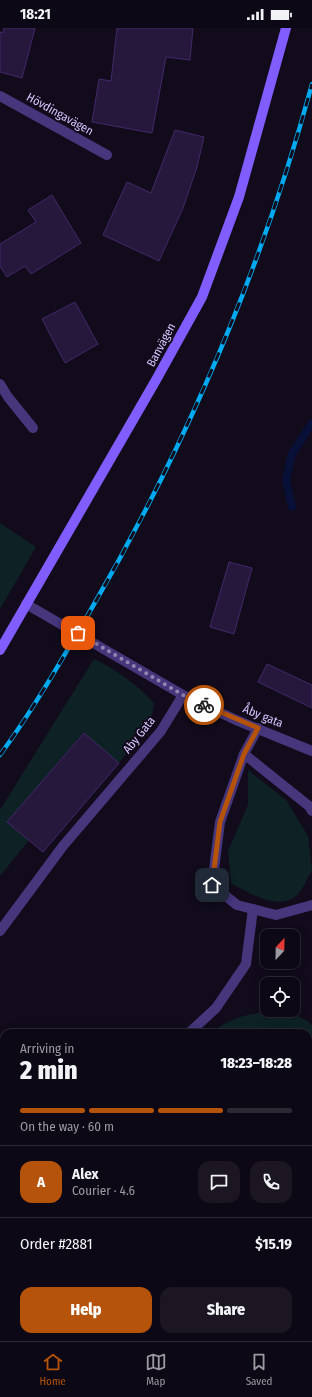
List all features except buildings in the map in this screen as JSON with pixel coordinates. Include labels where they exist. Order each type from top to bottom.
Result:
[{"type":"street","name":"Banvägen","points":[[0,650],[156,380],[202,297],[239,197],[286,28]]},
{"type":"street","name":"Hövdingavägen","points":[[0,96],[107,154]]},
{"type":"street","points":[[0,384],[32,428]]},
{"type":"street","points":[[26,604],[183,695]]},
{"type":"street","name":"Åby gata","points":[[183,695],[312,751]]},
{"type":"street","name":"Aby Gata","points":[[0,931],[63,846],[161,731],[183,695]]},
{"type":"street","points":[[258,728],[244,754],[220,822],[212,885],[237,905],[276,916],[312,905]]},
{"type":"street","points":[[244,754],[309,806],[312,811]]},
{"type":"street","points":[[193,1029],[216,1008],[246,964],[253,909]]},
{"type":"green space","points":[[0,523],[36,547],[0,609]]},
{"type":"green space","points":[[94,659],[126,678],[154,703],[151,720],[119,763],[83,733],[7,822],[29,840],[0,876],[0,810]]},
{"type":"green space","points":[[248,770],[286,800],[308,836],[312,871],[299,893],[289,900],[281,902],[264,899],[255,896],[231,883],[228,851],[248,805]]},
{"type":"green space","points":[[260,1013],[260,1017],[299,1017],[312,1025],[312,1029],[217,1029],[241,1017]]},
{"type":"waterway","points":[[292,507],[286,480],[292,454],[312,423]]},
{"type":"railway","points":[[0,755],[35,703],[89,613],[157,487],[189,422],[218,356],[270,221],[312,84]]},
{"type":"way so far","points":[[78,633],[183,695],[204,705]]},
{"type":"route","points":[[204,705],[236,720],[258,728],[244,754],[220,822],[212,885]]}]
